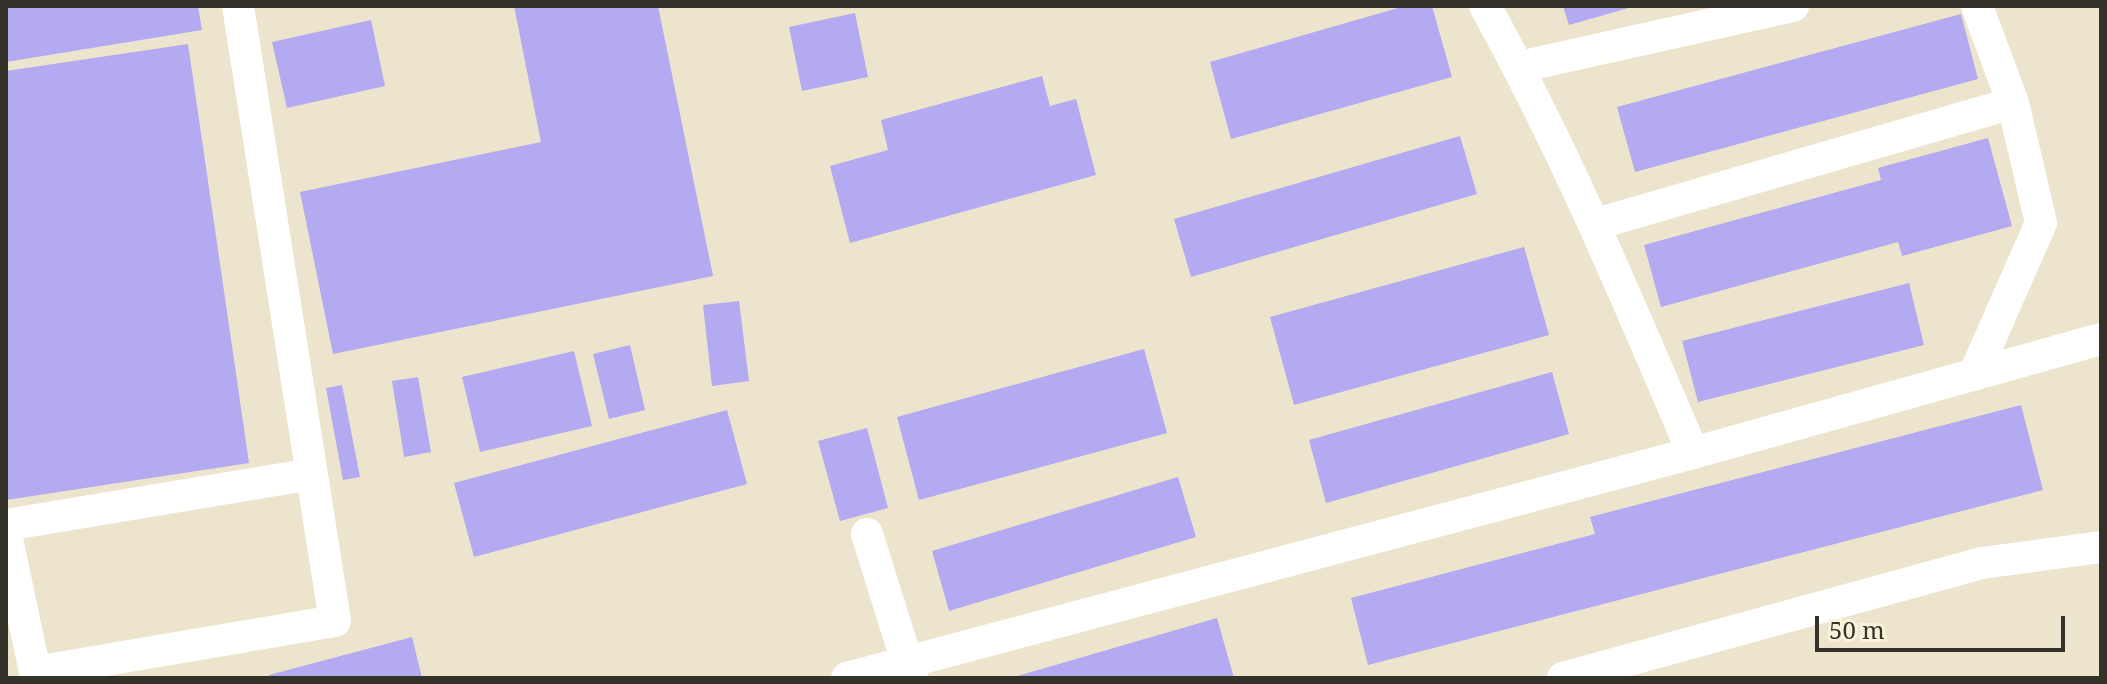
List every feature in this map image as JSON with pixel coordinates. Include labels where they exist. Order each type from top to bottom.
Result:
[{"type":"lane","points":[[6,534],[16,638],[35,672],[335,621],[238,6]]},
{"type":"lane","points":[[1485,6],[1519,67],[1596,224],[1693,453]]},
{"type":"lane","points":[[1974,375],[2041,223],[2013,103],[1977,6]]},
{"type":"lane","points":[[1519,67],[1785,7]]},
{"type":"lane","points":[[1596,224],[2013,103]]},
{"type":"lane","points":[[847,678],[910,670],[2101,339]]},
{"type":"lane","points":[[6,525],[312,474]]},
{"type":"lane","points":[[867,534],[910,670]]},
{"type":"lane","points":[[1563,678],[1982,563],[2101,547]]},
{"type":"building","points":[[6,6],[198,6],[202,30],[6,62]]},
{"type":"building","points":[[514,6],[658,6],[713,276],[333,354],[300,192],[541,142]]},
{"type":"building","points":[[1405,6],[1432,6],[1452,77],[1231,139],[1210,62]]},
{"type":"building","points":[[1563,6],[1632,6],[1632,7],[1569,25]]},
{"type":"building","points":[[855,13],[868,77],[802,91],[789,27]]},
{"type":"building","points":[[1961,14],[1978,79],[1635,172],[1617,107]]},
{"type":"building","points":[[371,20],[385,86],[287,108],[272,42]]},
{"type":"building","points":[[188,44],[249,463],[6,500],[6,71]]},
{"type":"building","points":[[1042,76],[1050,106],[1076,99],[1096,175],[850,243],[830,166],[888,150],[881,120]]},
{"type":"building","points":[[1460,136],[1477,194],[1191,277],[1174,219]]},
{"type":"building","points":[[1988,138],[2012,226],[1902,256],[1898,242],[1661,307],[1644,245],[1881,180],[1878,168]]},
{"type":"building","points":[[1524,247],[1549,335],[1294,405],[1270,317]]},
{"type":"building","points":[[1909,283],[1924,345],[1698,402],[1682,341]]},
{"type":"building","points":[[739,301],[749,381],[712,386],[703,305]]},
{"type":"building","points":[[630,345],[645,410],[609,419],[593,354]]},
{"type":"building","points":[[1144,349],[1167,433],[919,500],[897,417]]},
{"type":"building","points":[[574,351],[592,426],[480,452],[462,377]]},
{"type":"building","points":[[1552,372],[1569,434],[1326,503],[1309,440]]},
{"type":"building","points":[[418,377],[431,452],[404,457],[392,381]]},
{"type":"building","points":[[342,385],[360,477],[343,480],[326,388]]},
{"type":"building","points":[[2021,405],[2043,490],[1368,665],[1351,598],[1595,534],[1590,517]]},
{"type":"building","points":[[727,410],[747,484],[474,557],[454,483]]},
{"type":"building","points":[[867,428],[888,508],[840,521],[818,441]]},
{"type":"building","points":[[1178,477],[1196,537],[949,611],[932,551]]},
{"type":"building","points":[[1217,618],[1234,678],[1014,678],[1014,677]]},
{"type":"building","points":[[412,637],[422,678],[270,678],[269,675]]}]
